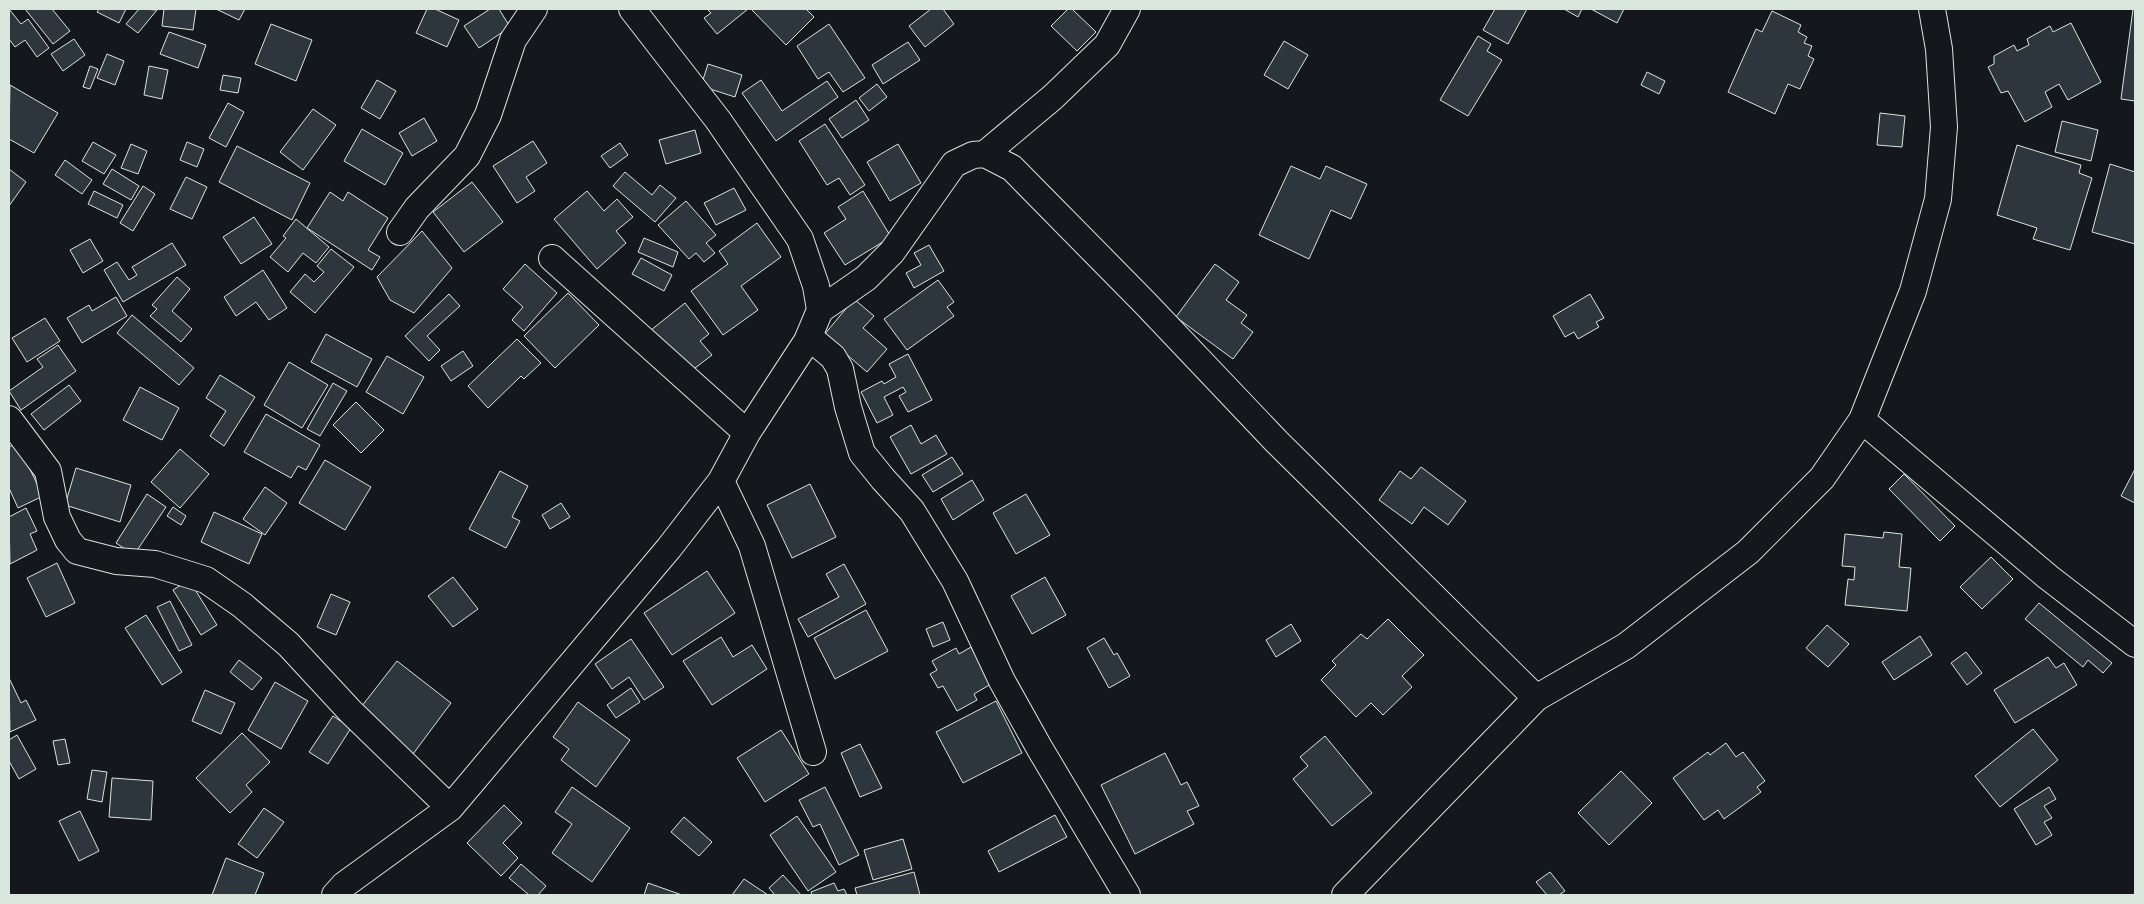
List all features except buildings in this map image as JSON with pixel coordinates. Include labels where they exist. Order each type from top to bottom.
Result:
[{"type":"street","points":[[400,232],[417,208],[467,156],[488,115],[513,40],[534,9]]},
{"type":"street","points":[[335,895],[344,885],[450,808],[669,548],[721,481],[747,433],[809,337],[820,310],[816,286],[800,239],[718,120],[632,9]]},
{"type":"street","points":[[985,154],[1053,97],[1107,45],[1127,9]]},
{"type":"street","points":[[1344,895],[1536,698],[1626,646],[1748,552],[1822,478],[1862,420],[1913,291],[1938,199],[1944,127],[1939,49],[1932,9]]},
{"type":"street","points":[[820,310],[866,278],[892,252],[954,164],[973,154],[985,154],[1012,168],[1145,302],[1277,442],[1536,698]]},
{"type":"street","points":[[552,258],[747,433]]},
{"type":"street","points":[[809,337],[833,358],[840,369],[848,408],[862,452],[912,511],[955,581],[1002,682],[1127,895]]},
{"type":"street","points":[[9,419],[48,472],[57,517],[68,540],[77,551],[116,561],[155,564],[206,580],[242,604],[288,644],[350,711],[450,808]]},
{"type":"street","points":[[1862,420],[2048,577],[2135,644]]},
{"type":"street","points":[[721,481],[752,546],[813,752]]}]
